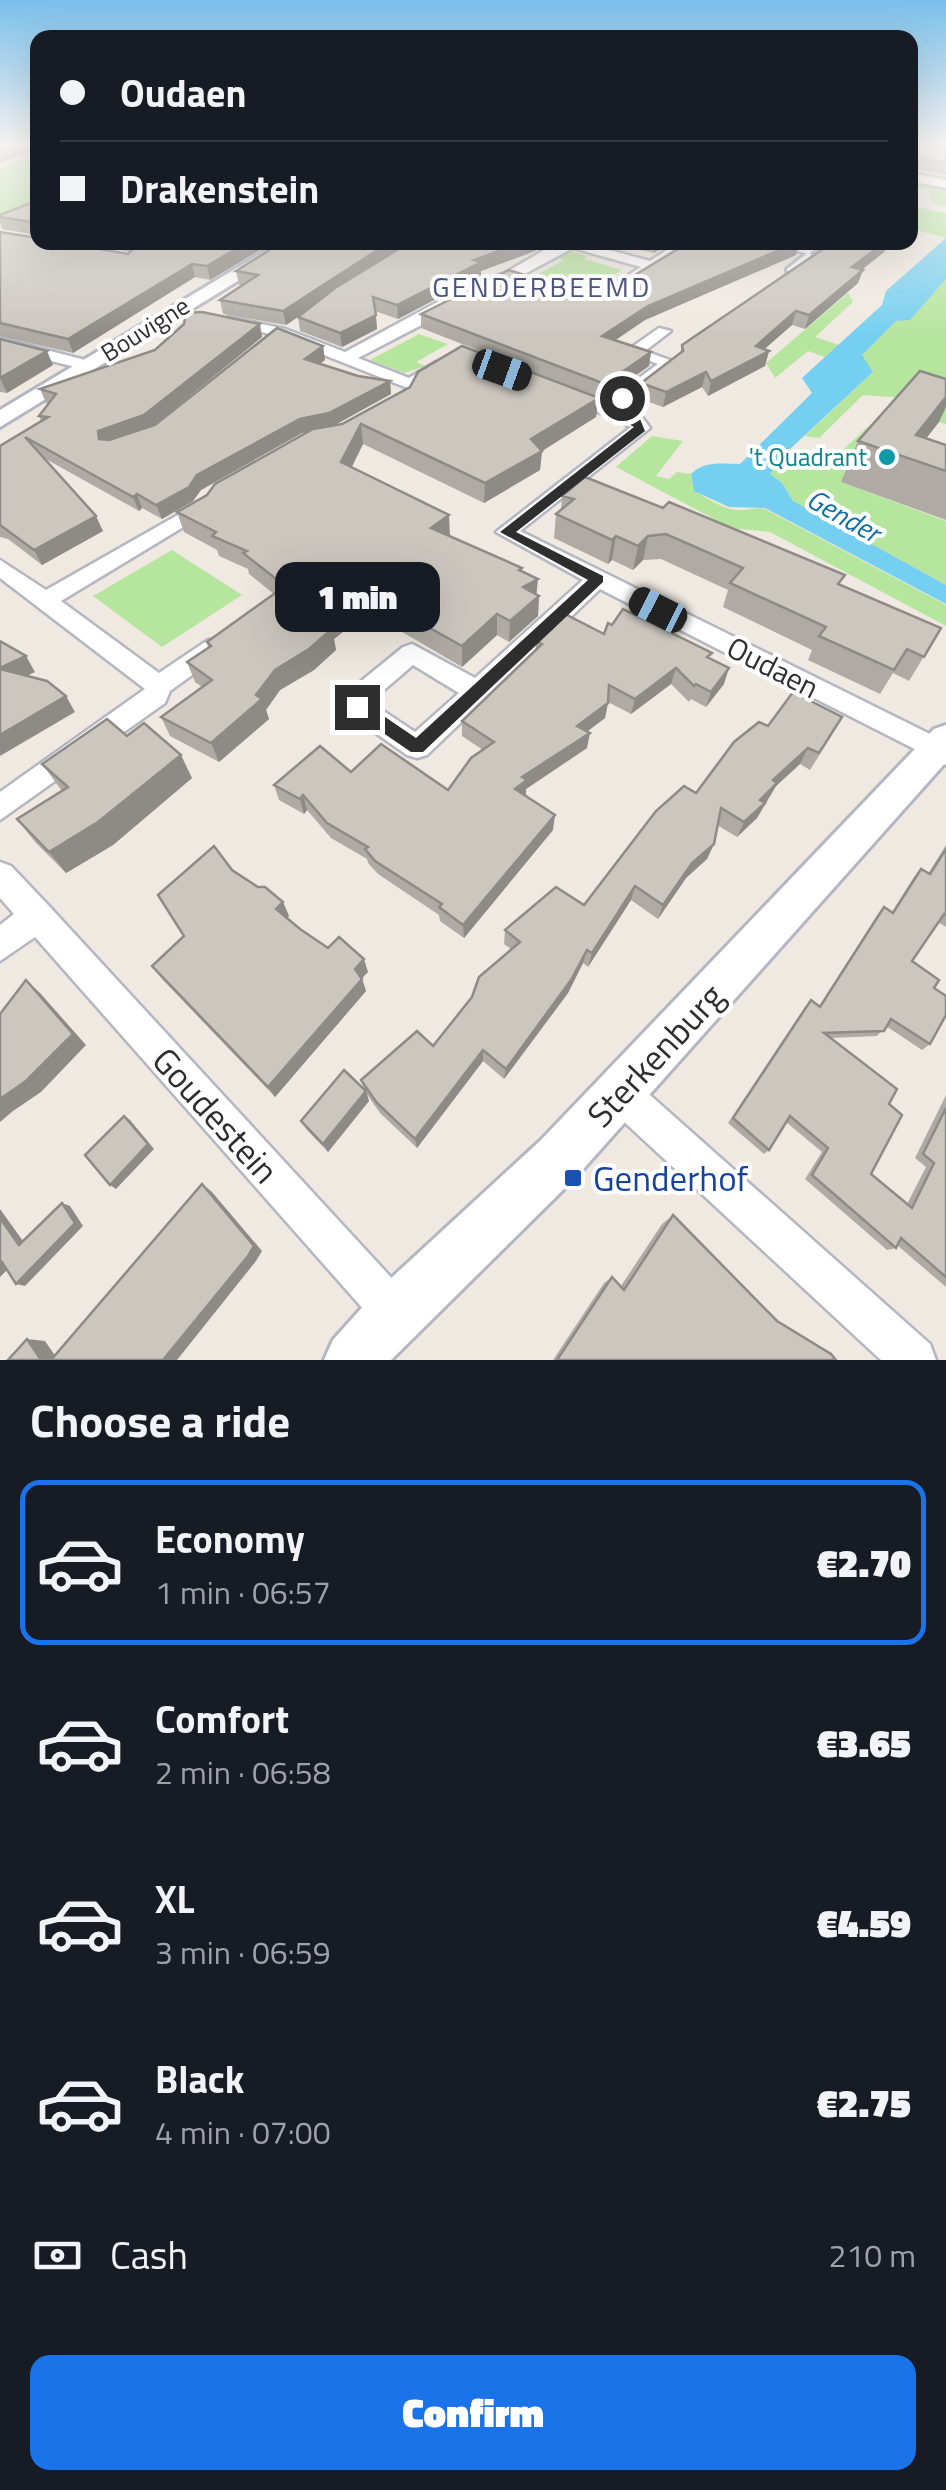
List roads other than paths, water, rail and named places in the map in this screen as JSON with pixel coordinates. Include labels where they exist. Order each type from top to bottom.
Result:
[{"type":"street","name":"Bouvigne","points":[[0,420],[278,250]]},
{"type":"street","points":[[346,358],[496,276],[510,276],[556,250]]},
{"type":"street","points":[[590,250],[648,265],[674,250]]},
{"type":"street","points":[[608,294],[650,268],[648,265]]},
{"type":"street","points":[[174,311],[283,333],[346,358],[406,391],[461,354]]},
{"type":"street","points":[[607,409],[670,364],[633,352],[664,331]]},
{"type":"street","points":[[0,343],[87,365]]},
{"type":"street","name":"Oudaen","points":[[540,384],[636,421],[640,428],[506,532],[943,747]]},
{"type":"street","points":[[47,599],[204,508],[218,493]]},
{"type":"street","points":[[0,567],[159,686]]},
{"type":"street","points":[[476,691],[598,579]]},
{"type":"street","points":[[0,808],[156,696],[159,686],[236,632]]},
{"type":"street","name":"Sterkenburg","points":[[353,1360],[395,1313],[560,1158],[943,747]]},
{"type":"street","name":"Goudestein","points":[[0,876],[395,1313]]},
{"type":"street","points":[[0,946],[36,916]]},
{"type":"street","points":[[619,1092],[914,1360]]},
{"type":"lane","points":[[789,270],[810,255],[808,250]]},
{"type":"lane","points":[[266,343],[301,322]]},
{"type":"water","points":[[946,238],[946,279],[910,320],[896,321],[862,355],[873,372],[790,449],[770,474],[782,483],[793,501],[946,585],[946,604],[765,508],[729,507],[694,491],[691,474],[708,465],[740,464],[812,393],[802,378],[882,305],[886,291]]},
{"type":"place","name":"'t Quadrant","points":[[887,457]]},
{"type":"place","name":"Genderhof","points":[[573,1178]]},
{"type":"district","name":"GENDERBEEMD","points":[[542,286]]},
{"type":"water label","name":"Gender","points":[[844,515]]}]
